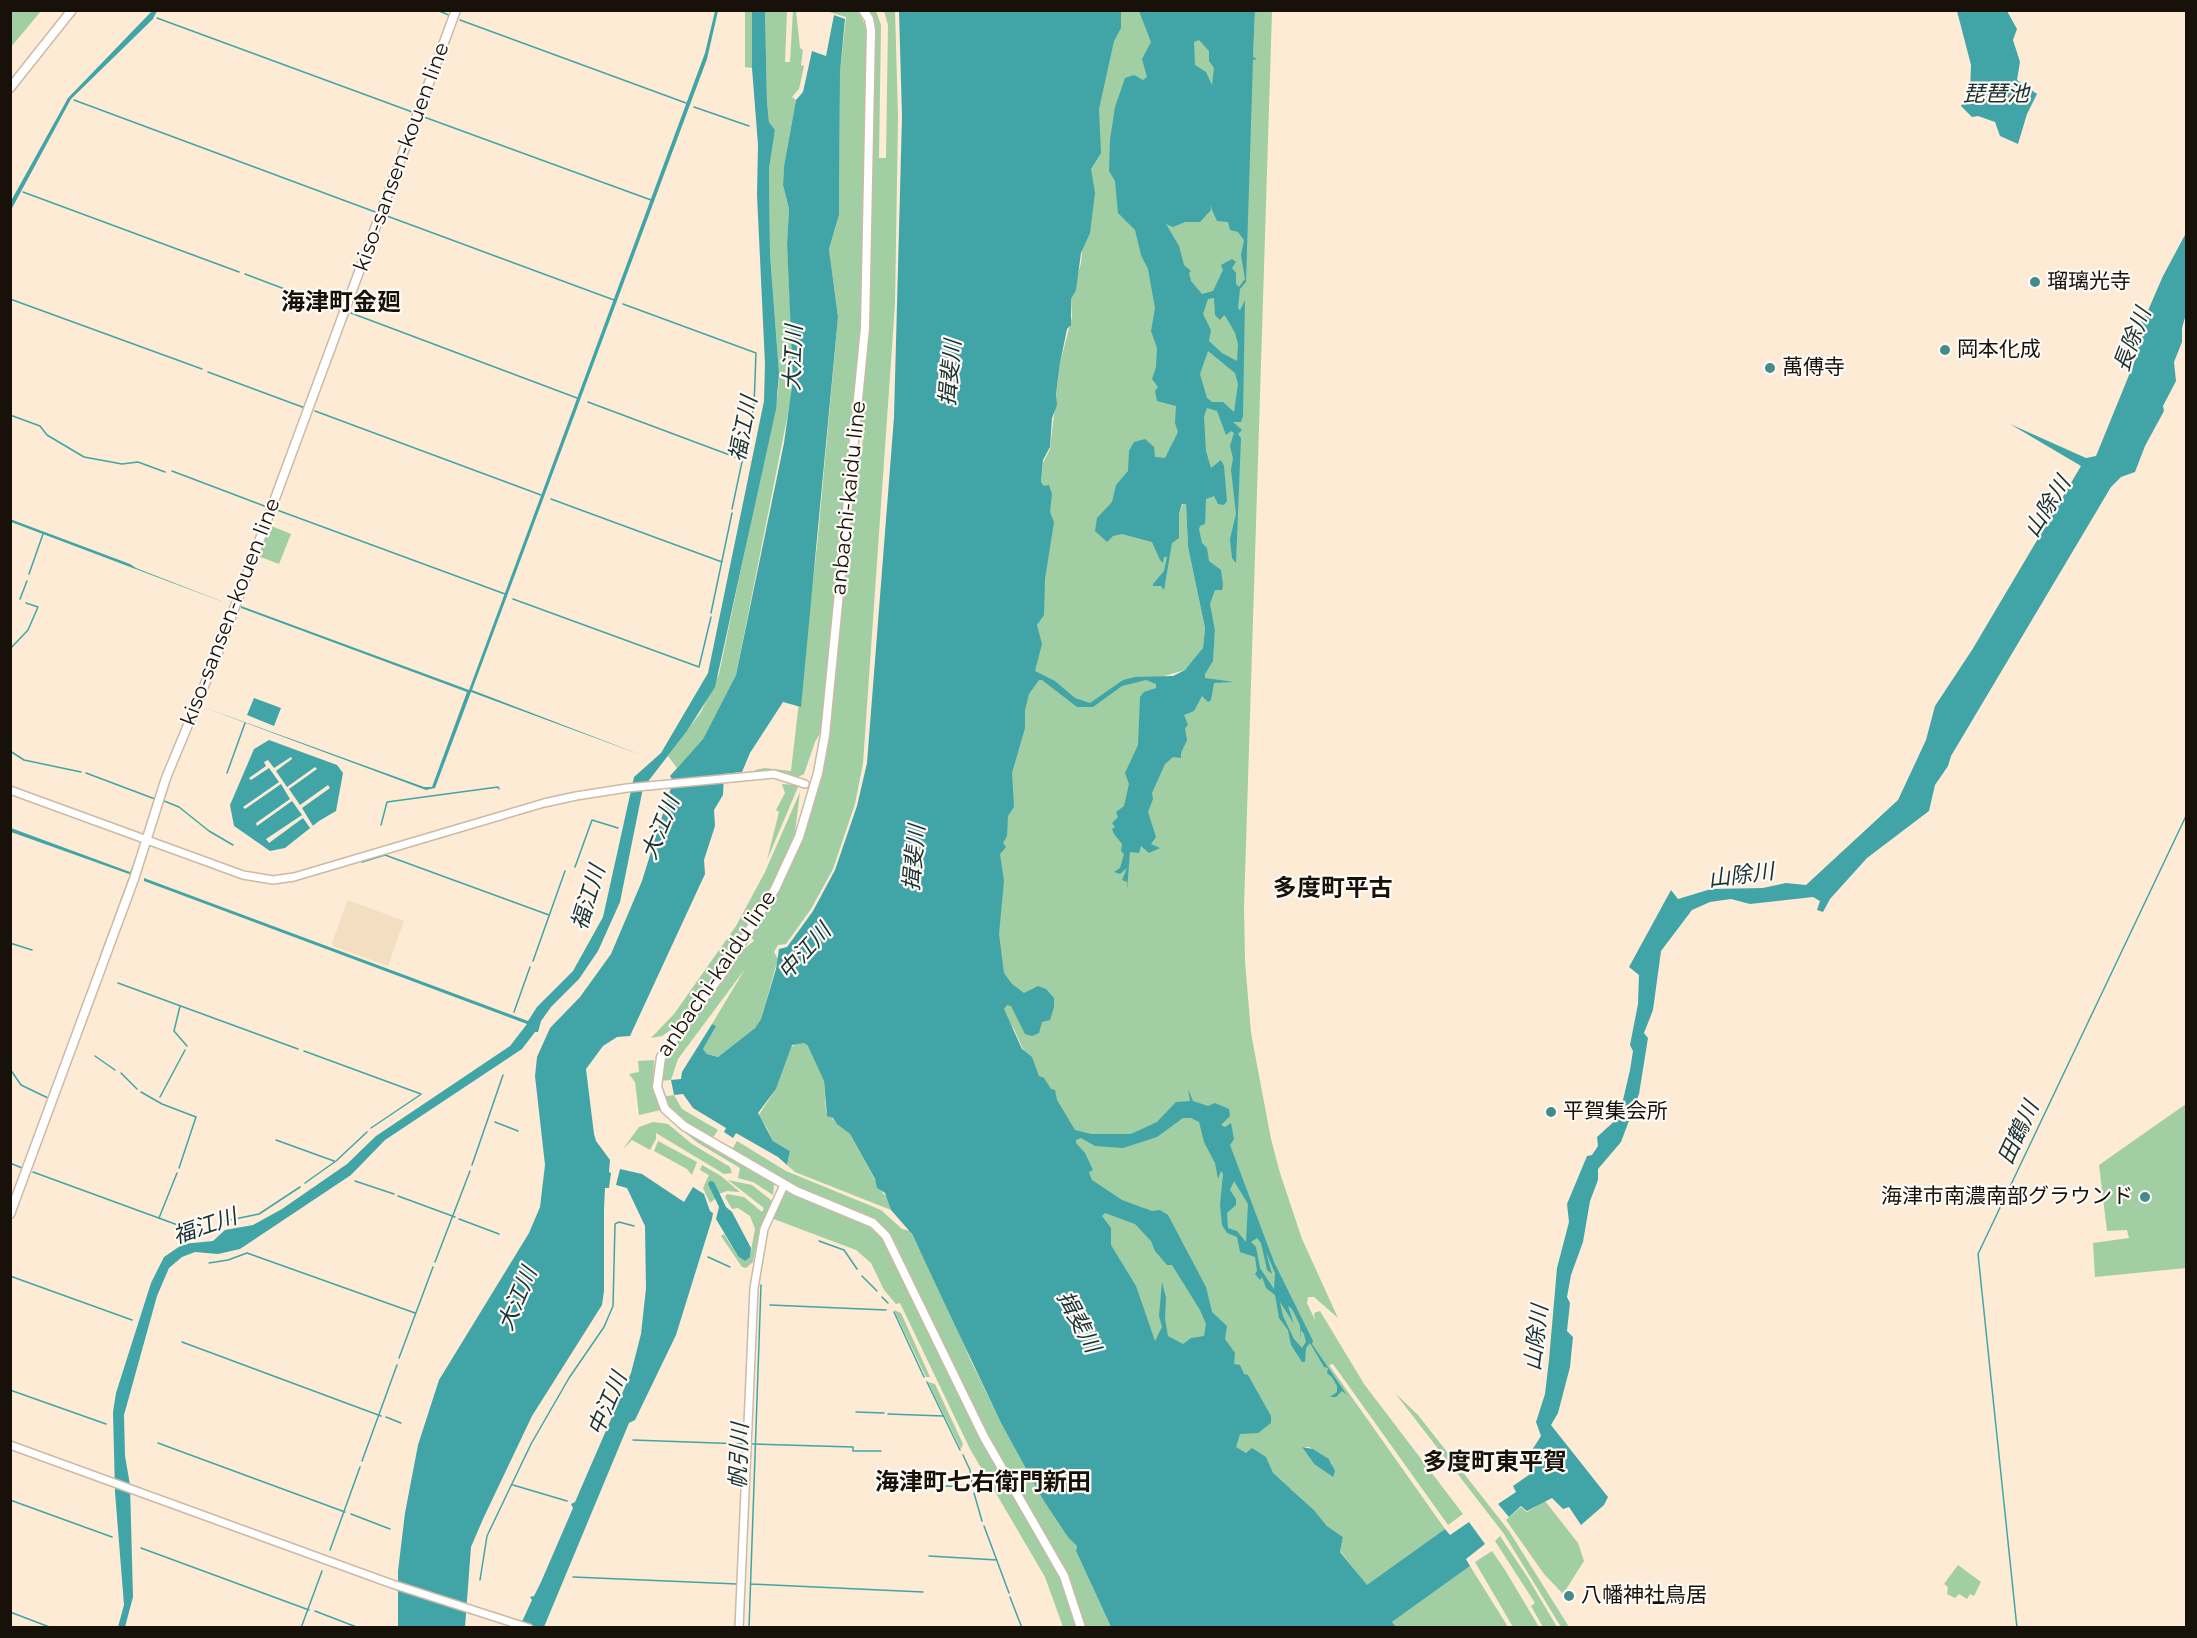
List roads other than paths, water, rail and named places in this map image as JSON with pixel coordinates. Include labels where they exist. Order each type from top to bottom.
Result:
[{"type":"main road","points":[[10,88],[72,10]]},
{"type":"main road","name":"kiso-sansen-kouen line","points":[[10,1214],[148,840],[165,778],[217,656],[456,10]]},
{"type":"main road","name":"anbachi-kaidu line","points":[[863,10],[869,19],[871,30],[865,328],[825,735],[818,773],[799,837],[769,899],[724,971],[665,1050],[657,1072],[658,1094],[671,1116],[784,1185],[864,1219],[886,1236],[984,1437],[1064,1576],[1082,1628]]},
{"type":"street","points":[[10,790],[243,875],[285,880],[544,803],[627,788],[774,774],[805,784]]},
{"type":"street","points":[[739,1628],[754,1288],[764,1228],[784,1185]]},
{"type":"street","points":[[10,1445],[392,1584],[529,1628]]},
{"type":"water","points":[[152,11],[157,11],[153,19],[71,99],[11,210],[11,201],[68,98]]},
{"type":"water","points":[[715,11],[718,11],[707,59],[472,690],[644,756],[471,692],[435,788],[426,790],[203,707],[424,787],[432,787],[467,692],[241,608],[241,606],[469,690],[705,53]]},
{"type":"water","points":[[752,11],[765,11],[767,102],[769,122],[775,130],[769,169],[770,254],[779,373],[776,409],[715,687],[687,731],[643,788],[620,902],[598,951],[579,979],[551,1007],[541,1021],[538,1032],[535,1032],[522,1049],[385,1140],[351,1175],[240,1249],[218,1254],[195,1252],[182,1257],[169,1268],[157,1296],[124,1415],[125,1456],[130,1485],[133,1597],[125,1627],[118,1627],[124,1605],[115,1492],[113,1412],[116,1393],[151,1283],[164,1257],[183,1244],[213,1241],[225,1230],[253,1225],[282,1209],[347,1164],[376,1136],[510,1046],[527,1024],[144,881],[144,878],[528,1021],[537,1007],[573,971],[603,917],[634,777],[661,753],[708,673],[764,401],[765,364],[757,195],[758,145],[752,68]]},
{"type":"water","points":[[899,11],[1121,11],[1121,28],[1114,41],[1099,109],[1101,153],[1091,169],[1095,193],[1090,233],[1081,253],[1076,290],[1071,299],[1071,325],[1067,329],[1060,363],[1057,405],[1052,418],[1050,447],[1043,460],[1041,482],[1044,486],[1049,485],[1052,494],[1050,512],[1054,522],[1045,579],[1044,615],[1037,625],[1042,644],[1035,671],[1055,681],[1075,698],[1090,703],[1123,680],[1135,677],[1173,676],[1185,670],[1203,648],[1205,628],[1188,547],[1186,504],[1182,504],[1179,514],[1179,538],[1172,543],[1164,590],[1161,586],[1153,586],[1153,584],[1164,571],[1167,557],[1164,557],[1163,563],[1152,542],[1122,534],[1113,536],[1107,542],[1095,531],[1097,518],[1112,502],[1116,485],[1128,471],[1129,451],[1134,442],[1145,439],[1154,447],[1155,457],[1165,458],[1178,432],[1175,423],[1176,406],[1157,401],[1155,391],[1158,387],[1152,379],[1156,367],[1157,348],[1151,331],[1155,308],[1148,269],[1141,255],[1135,230],[1118,213],[1115,181],[1109,171],[1110,140],[1115,107],[1125,78],[1134,75],[1143,80],[1147,77],[1142,59],[1151,42],[1139,11],[1255,11],[1253,57],[1257,59],[1253,60],[1246,282],[1240,289],[1238,308],[1240,310],[1245,300],[1243,416],[1241,422],[1233,422],[1242,430],[1238,434],[1241,438],[1236,563],[1232,558],[1230,539],[1236,514],[1231,470],[1233,458],[1230,446],[1234,433],[1231,431],[1226,435],[1217,411],[1207,408],[1204,417],[1206,451],[1211,468],[1221,460],[1224,466],[1227,501],[1224,505],[1218,504],[1214,496],[1206,499],[1205,524],[1199,529],[1202,543],[1207,548],[1209,561],[1221,570],[1223,585],[1222,590],[1215,590],[1210,604],[1215,630],[1213,661],[1205,678],[1234,682],[1214,683],[1211,700],[1208,702],[1202,696],[1194,711],[1184,715],[1188,725],[1185,728],[1187,740],[1181,758],[1173,757],[1165,764],[1152,793],[1153,799],[1148,812],[1156,837],[1151,844],[1160,848],[1149,853],[1141,846],[1139,853],[1130,852],[1127,890],[1127,882],[1122,880],[1127,868],[1120,874],[1114,872],[1120,868],[1124,854],[1121,851],[1122,844],[1112,829],[1115,827],[1112,823],[1118,817],[1116,812],[1124,806],[1129,784],[1125,773],[1138,745],[1140,697],[1144,692],[1156,688],[1156,684],[1146,680],[1122,686],[1093,707],[1077,707],[1042,680],[1039,680],[1029,694],[1025,710],[1025,728],[1012,773],[1014,807],[1008,816],[1007,836],[1003,843],[1006,847],[1000,854],[1004,881],[999,934],[1004,973],[1012,984],[1024,993],[1038,986],[1046,989],[1054,998],[1054,1007],[1050,1020],[1042,1022],[1039,1033],[1032,1036],[1025,1034],[1011,1006],[1007,1005],[1004,1009],[1022,1049],[1032,1057],[1039,1076],[1044,1078],[1051,1089],[1055,1090],[1057,1100],[1075,1130],[1091,1134],[1131,1134],[1157,1122],[1176,1102],[1190,1101],[1188,1089],[1193,1101],[1208,1106],[1215,1103],[1229,1109],[1230,1116],[1221,1125],[1225,1127],[1231,1123],[1234,1139],[1230,1145],[1274,1262],[1313,1341],[1312,1344],[1347,1395],[1342,1391],[1336,1397],[1330,1397],[1337,1392],[1337,1386],[1327,1373],[1328,1368],[1324,1367],[1310,1343],[1306,1348],[1305,1362],[1302,1362],[1291,1345],[1288,1330],[1279,1318],[1275,1295],[1266,1288],[1262,1277],[1260,1280],[1255,1274],[1257,1271],[1255,1257],[1240,1252],[1237,1237],[1227,1233],[1222,1225],[1220,1205],[1223,1174],[1221,1171],[1218,1179],[1215,1163],[1204,1142],[1199,1122],[1191,1118],[1183,1118],[1157,1137],[1123,1148],[1095,1146],[1081,1138],[1076,1140],[1076,1143],[1085,1153],[1093,1170],[1089,1172],[1092,1180],[1122,1200],[1152,1211],[1160,1210],[1168,1215],[1206,1287],[1212,1312],[1227,1326],[1225,1339],[1235,1353],[1234,1364],[1240,1365],[1244,1374],[1248,1375],[1271,1416],[1271,1423],[1258,1433],[1240,1434],[1236,1447],[1246,1453],[1252,1448],[1266,1457],[1273,1473],[1314,1510],[1327,1526],[1343,1537],[1340,1552],[1367,1585],[1445,1529],[1450,1535],[1469,1522],[1485,1544],[1466,1559],[1470,1566],[1392,1622],[1396,1627],[1111,1627],[1076,1551],[1077,1546],[1068,1537],[1042,1498],[1001,1423],[912,1234],[891,1210],[885,1193],[877,1188],[875,1179],[850,1134],[833,1118],[827,1116],[824,1081],[808,1046],[804,1043],[792,1045],[776,1089],[758,1113],[773,1141],[790,1151],[787,1165],[778,1157],[736,1133],[733,1138],[724,1132],[726,1128],[693,1108],[683,1094],[674,1095],[671,1080],[681,1079],[682,1072],[712,1024],[716,1026],[703,1049],[707,1054],[718,1057],[755,1028],[761,1019],[776,969],[779,949],[787,947],[813,911],[835,870],[857,806],[867,763],[894,417],[902,117]],"holes":[[[1199,40],[1209,51],[1209,61],[1214,68],[1212,85],[1206,72],[1195,65],[1194,42]],[[1210,205],[1217,221],[1228,222],[1230,230],[1238,232],[1244,240],[1241,255],[1245,279],[1239,287],[1236,284],[1236,273],[1232,268],[1236,262],[1232,259],[1221,265],[1223,270],[1213,291],[1202,294],[1191,281],[1189,273],[1191,271],[1184,265],[1179,246],[1166,224],[1173,227],[1185,222],[1200,222],[1211,210]],[[1214,298],[1215,315],[1220,320],[1224,315],[1235,333],[1238,344],[1237,361],[1222,353],[1209,341],[1211,330],[1203,314],[1208,299]],[[1208,351],[1235,373],[1238,384],[1234,412],[1223,402],[1212,402],[1207,398],[1200,374]],[[1234,1181],[1248,1204],[1246,1242],[1237,1231],[1228,1228],[1227,1213],[1236,1205],[1236,1199],[1230,1190]],[[1105,1213],[1135,1224],[1151,1241],[1155,1251],[1167,1265],[1172,1265],[1200,1310],[1206,1324],[1204,1336],[1191,1338],[1183,1344],[1168,1336],[1165,1319],[1166,1298],[1162,1282],[1159,1316],[1162,1327],[1155,1341],[1136,1286],[1111,1245],[1111,1228],[1102,1216]],[[1257,1238],[1261,1243],[1267,1270],[1272,1274],[1266,1252],[1275,1273],[1274,1289],[1260,1268],[1256,1247],[1251,1242]],[[1280,1302],[1294,1324],[1288,1306],[1292,1309],[1300,1325],[1301,1340],[1301,1330],[1306,1342],[1302,1348],[1294,1339],[1283,1316]]]},
{"type":"water","name":"琵琶池","points":[[1957,11],[2007,11],[2017,29],[2013,40],[2020,62],[2017,80],[2037,94],[2027,114],[2018,144],[2000,136],[1995,122],[1978,116],[1972,117],[1961,106],[1970,91],[1971,65]]},
{"type":"water","name":"大江川","points":[[834,15],[845,19],[840,72],[839,215],[829,249],[838,317],[801,707],[783,702],[750,753],[742,772],[724,774],[723,795],[714,810],[715,826],[704,860],[705,874],[630,1036],[617,1037],[603,1046],[586,1069],[594,1134],[596,1141],[610,1160],[609,1172],[611,1173],[609,1188],[605,1188],[602,1305],[532,1416],[471,1547],[465,1627],[398,1628],[398,1571],[405,1513],[418,1445],[439,1380],[529,1233],[540,1207],[545,1165],[535,1076],[537,1057],[550,1028],[580,997],[611,954],[642,881],[673,781],[670,776],[703,739],[736,675],[784,443],[793,379],[787,244],[789,209],[783,185],[784,166],[796,100],[803,92],[812,51],[826,56]]},
{"type":"water","points":[[2186,233],[2186,314],[2182,328],[2182,342],[2174,362],[2176,381],[2163,406],[2164,411],[2145,446],[2135,472],[2121,477],[2111,487],[1951,756],[1948,766],[1935,785],[1929,811],[1867,858],[1830,899],[1823,912],[1817,910],[1820,901],[1813,897],[1750,904],[1731,899],[1710,902],[1692,910],[1661,951],[1653,1010],[1644,1033],[1648,1038],[1639,1094],[1621,1142],[1598,1169],[1598,1180],[1590,1201],[1583,1242],[1571,1275],[1567,1297],[1570,1303],[1567,1331],[1573,1337],[1570,1367],[1558,1413],[1551,1425],[1608,1497],[1604,1505],[1581,1525],[1569,1507],[1563,1509],[1552,1498],[1527,1511],[1521,1506],[1509,1517],[1498,1504],[1516,1492],[1513,1486],[1533,1472],[1525,1461],[1541,1436],[1536,1422],[1545,1394],[1557,1268],[1569,1222],[1567,1204],[1587,1156],[1592,1155],[1598,1146],[1597,1137],[1619,1117],[1630,1070],[1633,1051],[1630,1045],[1638,1004],[1639,975],[1629,967],[1671,890],[1678,899],[1711,889],[1763,888],[1786,883],[1806,885],[1898,800],[1926,740],[1935,706],[1972,650],[2081,466],[2010,424],[2086,458],[2096,456],[2136,358],[2141,317],[2146,315],[2163,276]]},
{"type":"water","points":[[10,519],[130,564],[231,605],[11,522]]},
{"type":"water","points":[[254,698],[281,708],[274,726],[247,715]]},
{"type":"water","points":[[269,740],[337,765],[343,773],[336,811],[319,821],[285,848],[270,851],[234,826],[230,805],[254,749]]},
{"type":"water","points":[[11,828],[130,872],[129,874],[11,832]]},
{"type":"water","points":[[620,1169],[642,1174],[684,1202],[693,1187],[704,1194],[710,1211],[713,1213],[712,1219],[676,1335],[635,1420],[629,1423],[544,1627],[519,1628],[532,1600],[530,1597],[534,1596],[541,1582],[573,1508],[571,1504],[575,1502],[631,1373],[641,1334],[646,1288],[645,1226],[627,1188],[616,1185]]},
{"type":"water","points":[[710,1181],[714,1182],[751,1248],[750,1257],[745,1261],[738,1256],[716,1219],[719,1207],[708,1184]]},
{"type":"water","points":[[1302,1447],[1313,1449],[1329,1459],[1335,1471],[1333,1477],[1314,1464]]},
{"type":"waterway","points":[[437,10],[451,16]]},
{"type":"waterway","points":[[157,18],[415,113]]},
{"type":"waterway","points":[[460,20],[686,103]]},
{"type":"waterway","points":[[74,100],[378,213]]},
{"type":"waterway","points":[[694,107],[749,126]]},
{"type":"waterway","points":[[424,117],[651,200]]},
{"type":"waterway","points":[[23,192],[239,272]]},
{"type":"waterway","points":[[387,216],[614,300]]},
{"type":"waterway","points":[[245,274],[340,310]]},
{"type":"waterway","points":[[10,299],[202,369]]},
{"type":"waterway","name":"福江川","points":[[623,304],[756,353],[754,406]]},
{"type":"waterway","points":[[351,313],[577,398]]},
{"type":"waterway","points":[[208,372],[305,408]]},
{"type":"waterway","name":"福江川","points":[[588,402],[743,460]]},
{"type":"waterway","name":"福江川","points":[[732,509],[753,410]]},
{"type":"waterway","points":[[315,411],[541,495]]},
{"type":"waterway","points":[[10,415],[40,426],[47,435],[84,457],[122,464],[138,462],[165,472]]},
{"type":"waterway","points":[[172,471],[267,507]]},
{"type":"waterway","points":[[551,499],[722,562]]},
{"type":"waterway","points":[[277,510],[505,594]]},
{"type":"waterway","points":[[711,613],[732,513]]},
{"type":"waterway","points":[[29,574],[43,534]]},
{"type":"waterway","points":[[20,599],[27,581]]},
{"type":"waterway","points":[[513,599],[699,667],[711,617]]},
{"type":"waterway","points":[[10,649],[28,630],[38,607],[26,603]]},
{"type":"waterway","points":[[227,773],[245,723]]},
{"type":"waterway","points":[[10,751],[24,760],[81,772]]},
{"type":"waterway","points":[[86,773],[155,799],[152,808]]},
{"type":"waterway","points":[[381,825],[387,802],[498,787],[499,789]]},
{"type":"waterway","points":[[164,801],[179,807],[209,831],[233,845]]},
{"type":"waterway","name":"田鶴川","points":[[2017,1628],[1978,1254],[2186,816]]},
{"type":"waterway","name":"福江川","points":[[575,867],[592,820],[618,828]]},
{"type":"waterway","points":[[362,862],[385,855],[549,915]]},
{"type":"waterway","points":[[130,874],[136,860]]},
{"type":"waterway","points":[[533,961],[565,871]]},
{"type":"waterway","points":[[113,923],[129,879]]},
{"type":"waterway","points":[[100,958],[111,928]]},
{"type":"waterway","points":[[10,943],[32,950]]},
{"type":"waterway","points":[[514,1012],[530,967]]},
{"type":"waterway","points":[[118,983],[298,1049]]},
{"type":"waterway","points":[[180,1006],[174,1031],[187,1046]]},
{"type":"waterway","points":[[160,1097],[185,1050]]},
{"type":"waterway","points":[[304,1051],[421,1094]]},
{"type":"waterway","points":[[95,1056],[115,1070]]},
{"type":"waterway","points":[[10,1069],[21,1085],[48,1098]]},
{"type":"waterway","points":[[121,1073],[137,1089]]},
{"type":"waterway","points":[[472,1165],[503,1075]]},
{"type":"waterway","points":[[141,1092],[162,1104],[196,1117],[179,1168]]},
{"type":"waterway","points":[[371,1128],[420,1095]]},
{"type":"waterway","points":[[495,1122],[518,1131]]},
{"type":"waterway","points":[[305,1183],[336,1161],[367,1132]]},
{"type":"waterway","points":[[276,1140],[334,1161]]},
{"type":"waterway","points":[[10,1163],[22,1168]]},
{"type":"waterway","points":[[435,1262],[470,1171]]},
{"type":"waterway","name":"福江川","points":[[33,1172],[197,1232],[210,1233]]},
{"type":"waterway","points":[[159,1218],[177,1173]]},
{"type":"waterway","points":[[355,1181],[394,1194]]},
{"type":"waterway","name":"福江川","points":[[225,1221],[259,1214],[300,1187]]},
{"type":"waterway","points":[[398,1196],[455,1217]]},
{"type":"waterway","points":[[459,1219],[499,1234]]},
{"type":"waterway","points":[[480,1580],[487,1536],[531,1444],[569,1378],[604,1327],[613,1306],[615,1224],[619,1222],[634,1226]]},
{"type":"waterway","points":[[819,1241],[844,1250],[857,1269]]},
{"type":"waterway","points":[[209,1263],[228,1260],[247,1253],[415,1313]]},
{"type":"waterway","points":[[708,1257],[730,1267]]},
{"type":"waterway","points":[[399,1358],[433,1267]]},
{"type":"waterway","points":[[10,1276],[132,1320]]},
{"type":"waterway","points":[[862,1276],[877,1291]]},
{"type":"waterway","name":"帆引川","points":[[749,1628],[761,1285]]},
{"type":"waterway","points":[[882,1297],[888,1303]]},
{"type":"waterway","points":[[770,1305],[886,1310]]},
{"type":"waterway","points":[[894,1312],[924,1377]]},
{"type":"waterway","points":[[182,1342],[381,1416]]},
{"type":"waterway","points":[[362,1461],[397,1365]]},
{"type":"waterway","points":[[927,1382],[960,1450]]},
{"type":"waterway","points":[[10,1390],[106,1424]]},
{"type":"waterway","points":[[856,1412],[884,1413]]},
{"type":"waterway","points":[[888,1414],[943,1416]]},
{"type":"waterway","points":[[386,1417],[401,1423]]},
{"type":"waterway","points":[[633,1440],[744,1444]]},
{"type":"waterway","points":[[158,1443],[345,1512]]},
{"type":"waterway","points":[[752,1444],[853,1447],[853,1451],[881,1451]]},
{"type":"waterway","points":[[963,1455],[970,1470],[973,1489]]},
{"type":"waterway","points":[[330,1550],[360,1467]]},
{"type":"waterway","points":[[885,1484],[973,1487]]},
{"type":"waterway","points":[[513,1485],[567,1501]]},
{"type":"waterway","points":[[974,1493],[982,1521]]},
{"type":"waterway","points":[[10,1500],[112,1537]]},
{"type":"waterway","points":[[351,1514],[390,1529]]},
{"type":"waterway","points":[[984,1526],[1009,1593]]},
{"type":"waterway","points":[[141,1548],[309,1610]]},
{"type":"waterway","points":[[929,1556],[997,1560]]},
{"type":"waterway","points":[[301,1628],[322,1571]]},
{"type":"waterway","points":[[573,1577],[737,1584]]},
{"type":"waterway","points":[[751,1584],[923,1592]]},
{"type":"waterway","points":[[1010,1597],[1022,1628]]},
{"type":"waterway","points":[[315,1611],[359,1628]]},
{"type":"waterway","points":[[10,1612],[52,1628]]},
{"type":"waterway","points":[[925,1627],[930,1628]]},
{"type":"place","name":"瑠璃光寺","points":[[2035,282]]},
{"type":"place","name":"岡本化成","points":[[1945,350]]},
{"type":"place","name":"萬傅寺","points":[[1770,368]]},
{"type":"place","name":"平賀集会所","points":[[1551,1112]]},
{"type":"place","name":"海津市南濃南部グラウンド","points":[[2145,1197]]},
{"type":"place","name":"八幡神社鳥居","points":[[1569,1596]]},
{"type":"district","name":"海津町金廻","points":[[341,303]]},
{"type":"district","name":"多度町平古","points":[[1333,889]]},
{"type":"district","name":"多度町東平賀","points":[[1495,1463]]},
{"type":"district","name":"海津町七右衛門新田","points":[[983,1483]]},
{"type":"water label","name":"長除川","points":[[2133,340]]},
{"type":"water label","name":"揖斐川","points":[[951,373]]},
{"type":"water label","name":"山除川","points":[[2048,507]]},
{"type":"water label","name":"揖斐川","points":[[915,858]]},
{"type":"water label","name":"山除川","points":[[1741,876]]},
{"type":"water label","name":"中江川","points":[[805,952]]},
{"type":"water label","name":"揖斐川","points":[[1078,1322]]},
{"type":"water label","name":"山除川","points":[[1537,1338]]},
{"type":"water label","name":"中江川","points":[[608,1404]]}]
